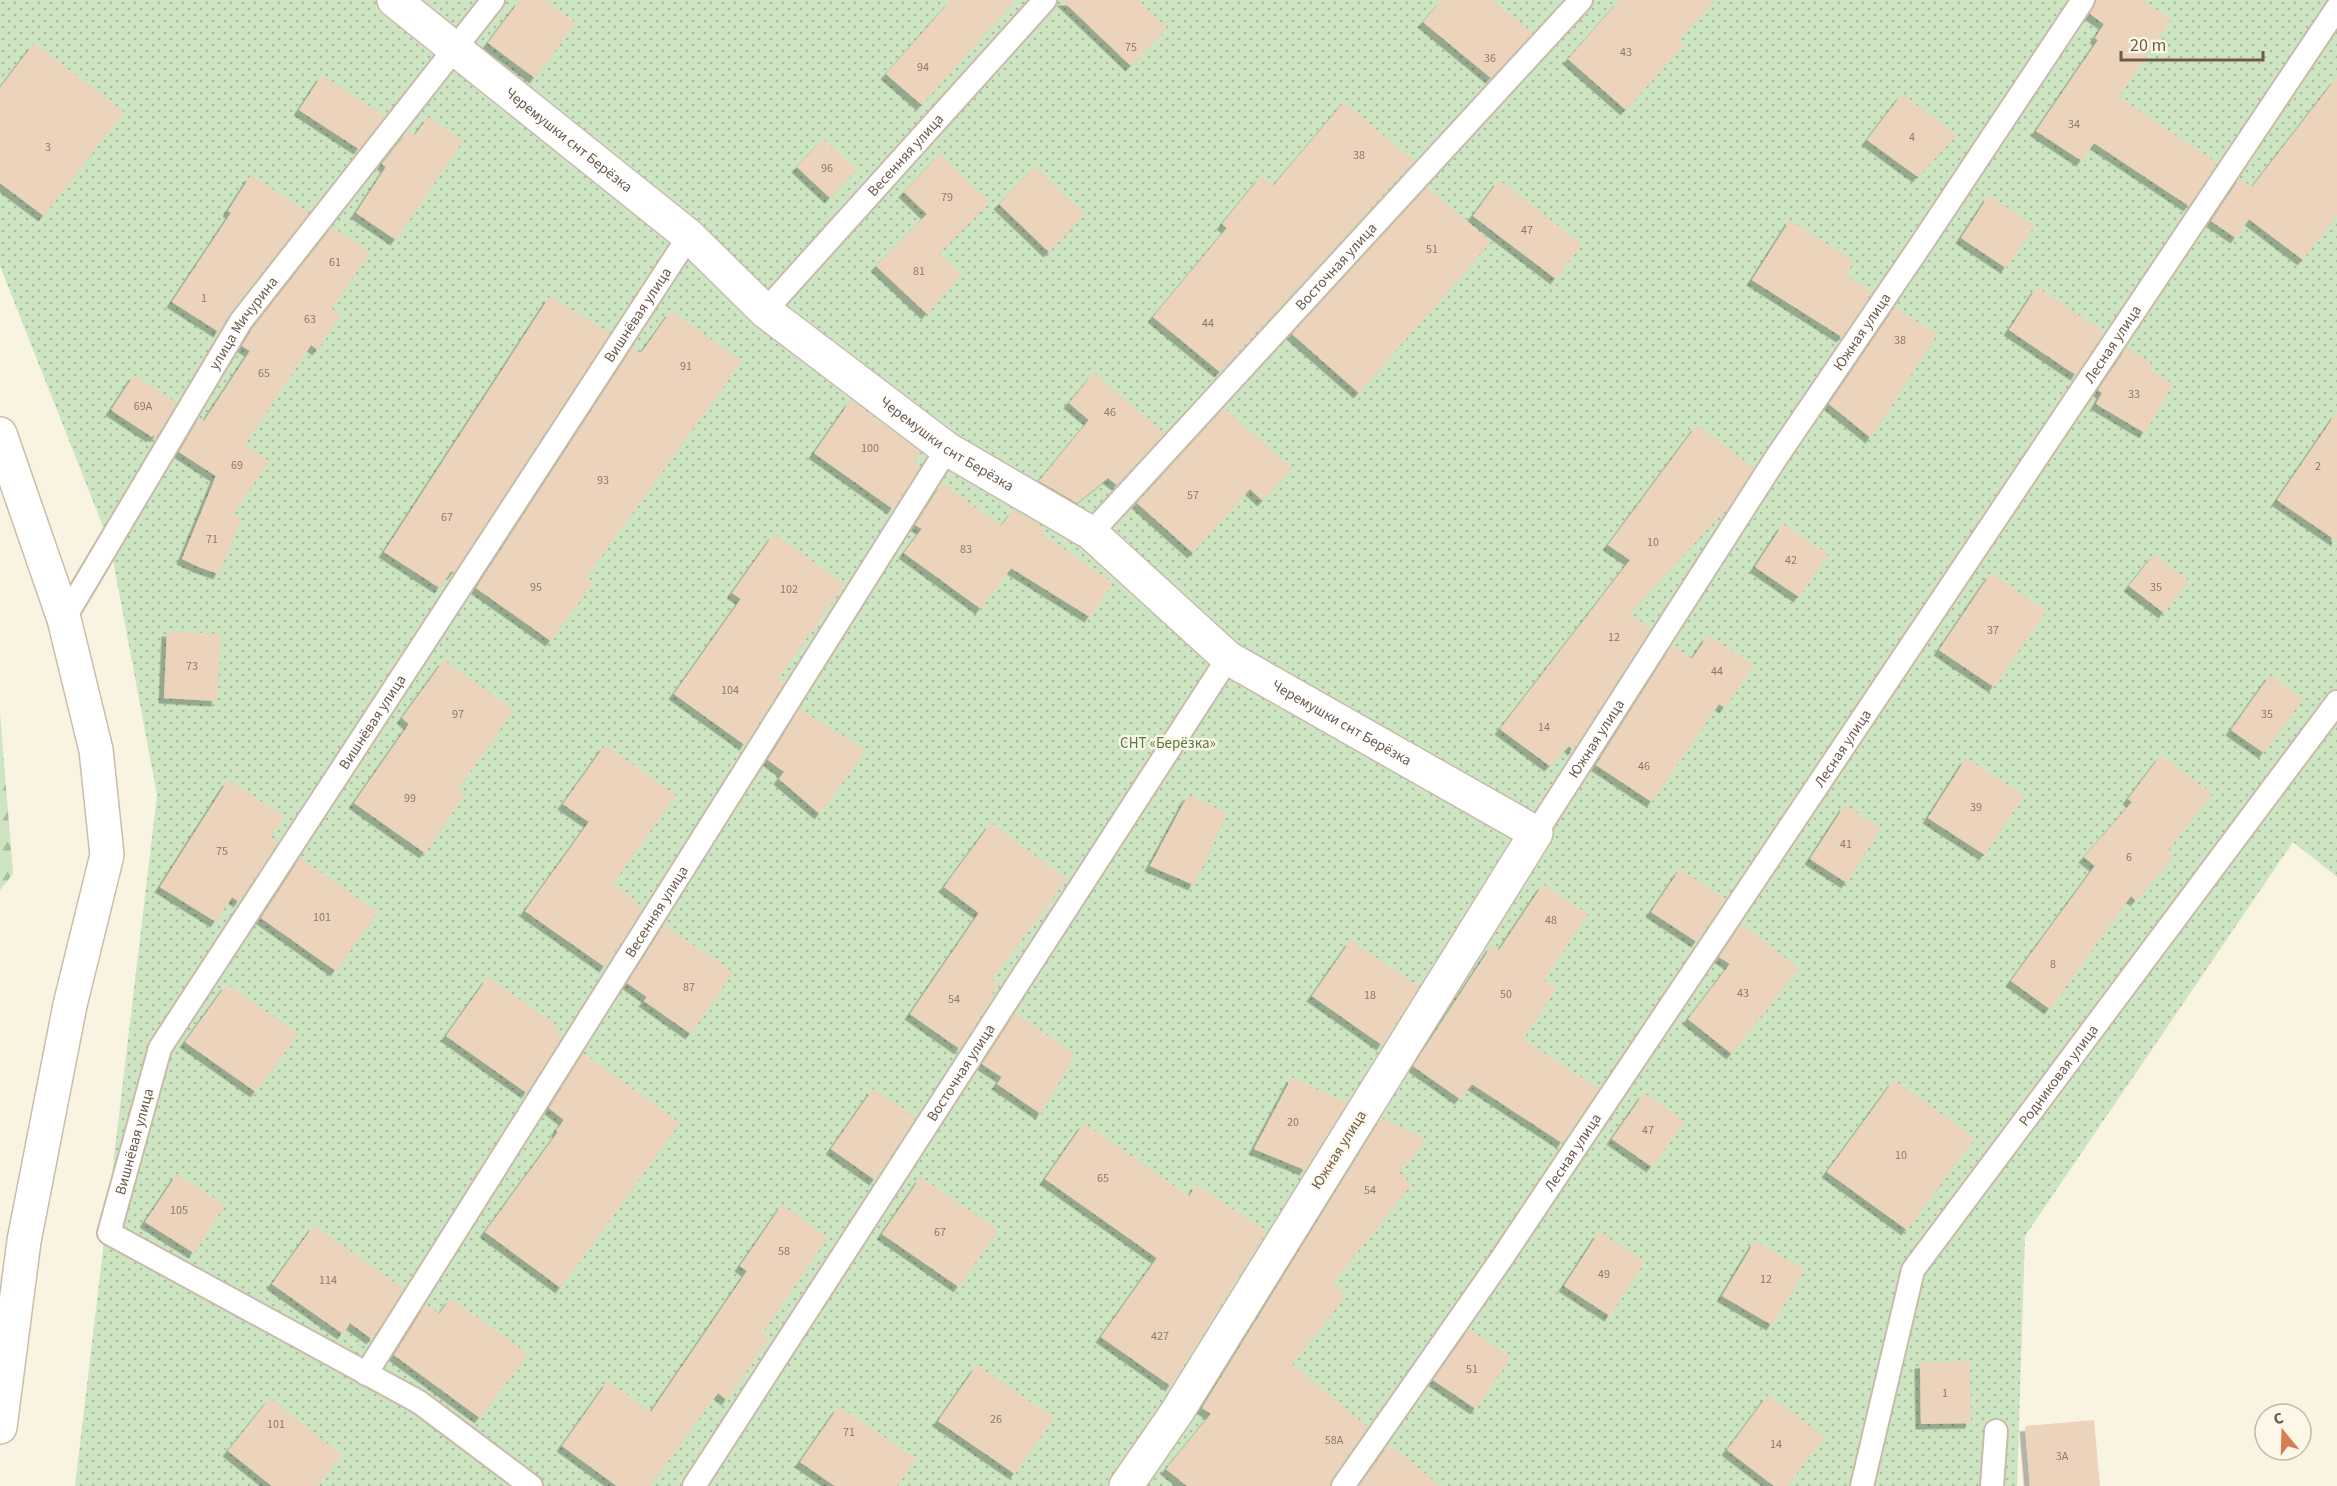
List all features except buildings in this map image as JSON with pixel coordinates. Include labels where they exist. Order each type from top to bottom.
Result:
[{"type":"street","name":"Черемушки снт Берёзка","points":[[394,0],[689,236],[765,311],[947,449],[1091,533],[1228,658],[1536,833]]},
{"type":"street","points":[[0,434],[64,619],[96,750],[107,855],[70,1005],[26,1230],[0,1427]]},
{"type":"street","name":"Южная улица","points":[[1126,1486],[1177,1412],[1536,833]]},
{"type":"lane","points":[[454,50],[493,0]]},
{"type":"lane","name":"Весенняя улица","points":[[765,311],[1045,0]]},
{"type":"lane","name":"Восточная улица","points":[[1091,533],[1581,0]]},
{"type":"lane","name":"Южная улица","points":[[1536,833],[1776,458],[2083,0]]},
{"type":"lane","name":"Лесная улица","points":[[1343,1486],[1500,1261],[2337,8]]},
{"type":"lane","name":"улица Мичурина","points":[[64,619],[241,321],[454,50]]},
{"type":"lane","name":"Вишнёвая улица","points":[[366,1374],[109,1233],[160,1048],[689,236]]},
{"type":"lane","name":"Весенняя улица","points":[[366,1374],[947,449]]},
{"type":"lane","name":"Восточная улица","points":[[694,1486],[1228,658]]},
{"type":"lane","name":"Родниковая улица","points":[[1862,1486],[1913,1270],[2337,702]]},
{"type":"lane","points":[[366,1374],[419,1402],[531,1486]]},
{"type":"lane","points":[[1992,1486],[1996,1431]]},
{"type":"green space","name":"СНТ «Берёзка»","points":[[0,0],[2337,0],[2337,877],[2293,842],[2025,1236],[2017,1486],[75,1486],[157,795],[110,544],[0,266]]},
{"type":"green space","points":[[0,712],[13,874],[0,890]]}]
